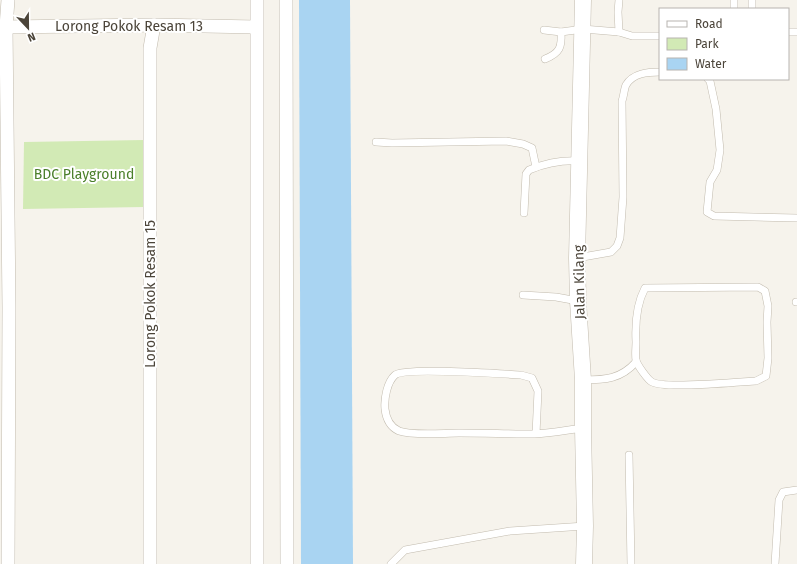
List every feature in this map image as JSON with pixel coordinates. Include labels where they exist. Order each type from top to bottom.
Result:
[{"type":"street","points":[[8,0],[6,27],[9,308],[8,564]]},
{"type":"street","points":[[257,0],[258,564]]},
{"type":"street","points":[[286,0],[287,564]]},
{"type":"street","name":"Jalan Kilang","points":[[583,0],[579,161],[578,301],[584,380],[584,564]]},
{"type":"street","name":"Lorong Pokok Resam 13","points":[[6,27],[154,24],[256,27]]},
{"type":"street","name":"Lorong Pokok Resam 15","points":[[150,564],[150,48],[154,24]]},
{"type":"lane","points":[[618,0],[619,32]]},
{"type":"lane","points":[[544,30],[561,32],[583,29],[619,32],[632,36],[659,36]]},
{"type":"lane","points":[[545,59],[553,56],[559,50],[561,32]]},
{"type":"lane","points":[[578,258],[610,252],[617,246],[620,238],[622,217],[622,101],[626,85],[635,76],[647,72],[659,72]]},
{"type":"lane","points":[[709,80],[716,109],[720,150],[717,170],[710,182],[707,212],[714,216],[797,218]]},
{"type":"lane","points":[[376,142],[506,141],[523,144],[532,148],[536,167]]},
{"type":"lane","points":[[524,213],[526,174],[529,170],[550,162],[564,160],[579,161]]},
{"type":"lane","points":[[584,380],[614,378],[630,369],[636,362],[635,324],[641,296],[645,288],[758,286],[765,291],[768,306],[768,358],[766,376],[756,381],[681,385],[659,384],[652,382],[636,362]]},
{"type":"lane","points":[[523,294],[578,301]]},
{"type":"lane","points":[[536,434],[538,391],[532,378],[521,375],[418,371],[400,372],[394,376],[386,393],[386,417],[391,425],[398,431],[425,434],[536,434],[583,428]]},
{"type":"lane","points":[[629,455],[631,564]]},
{"type":"lane","points":[[775,564],[779,500],[783,492],[797,490]]},
{"type":"lane","points":[[391,564],[405,550],[510,531],[585,526]]},
{"type":"green space","name":"BDC Playground","points":[[144,140],[144,207],[23,209],[24,142]]},
{"type":"water","points":[[299,0],[350,0],[353,564],[301,564]]}]
